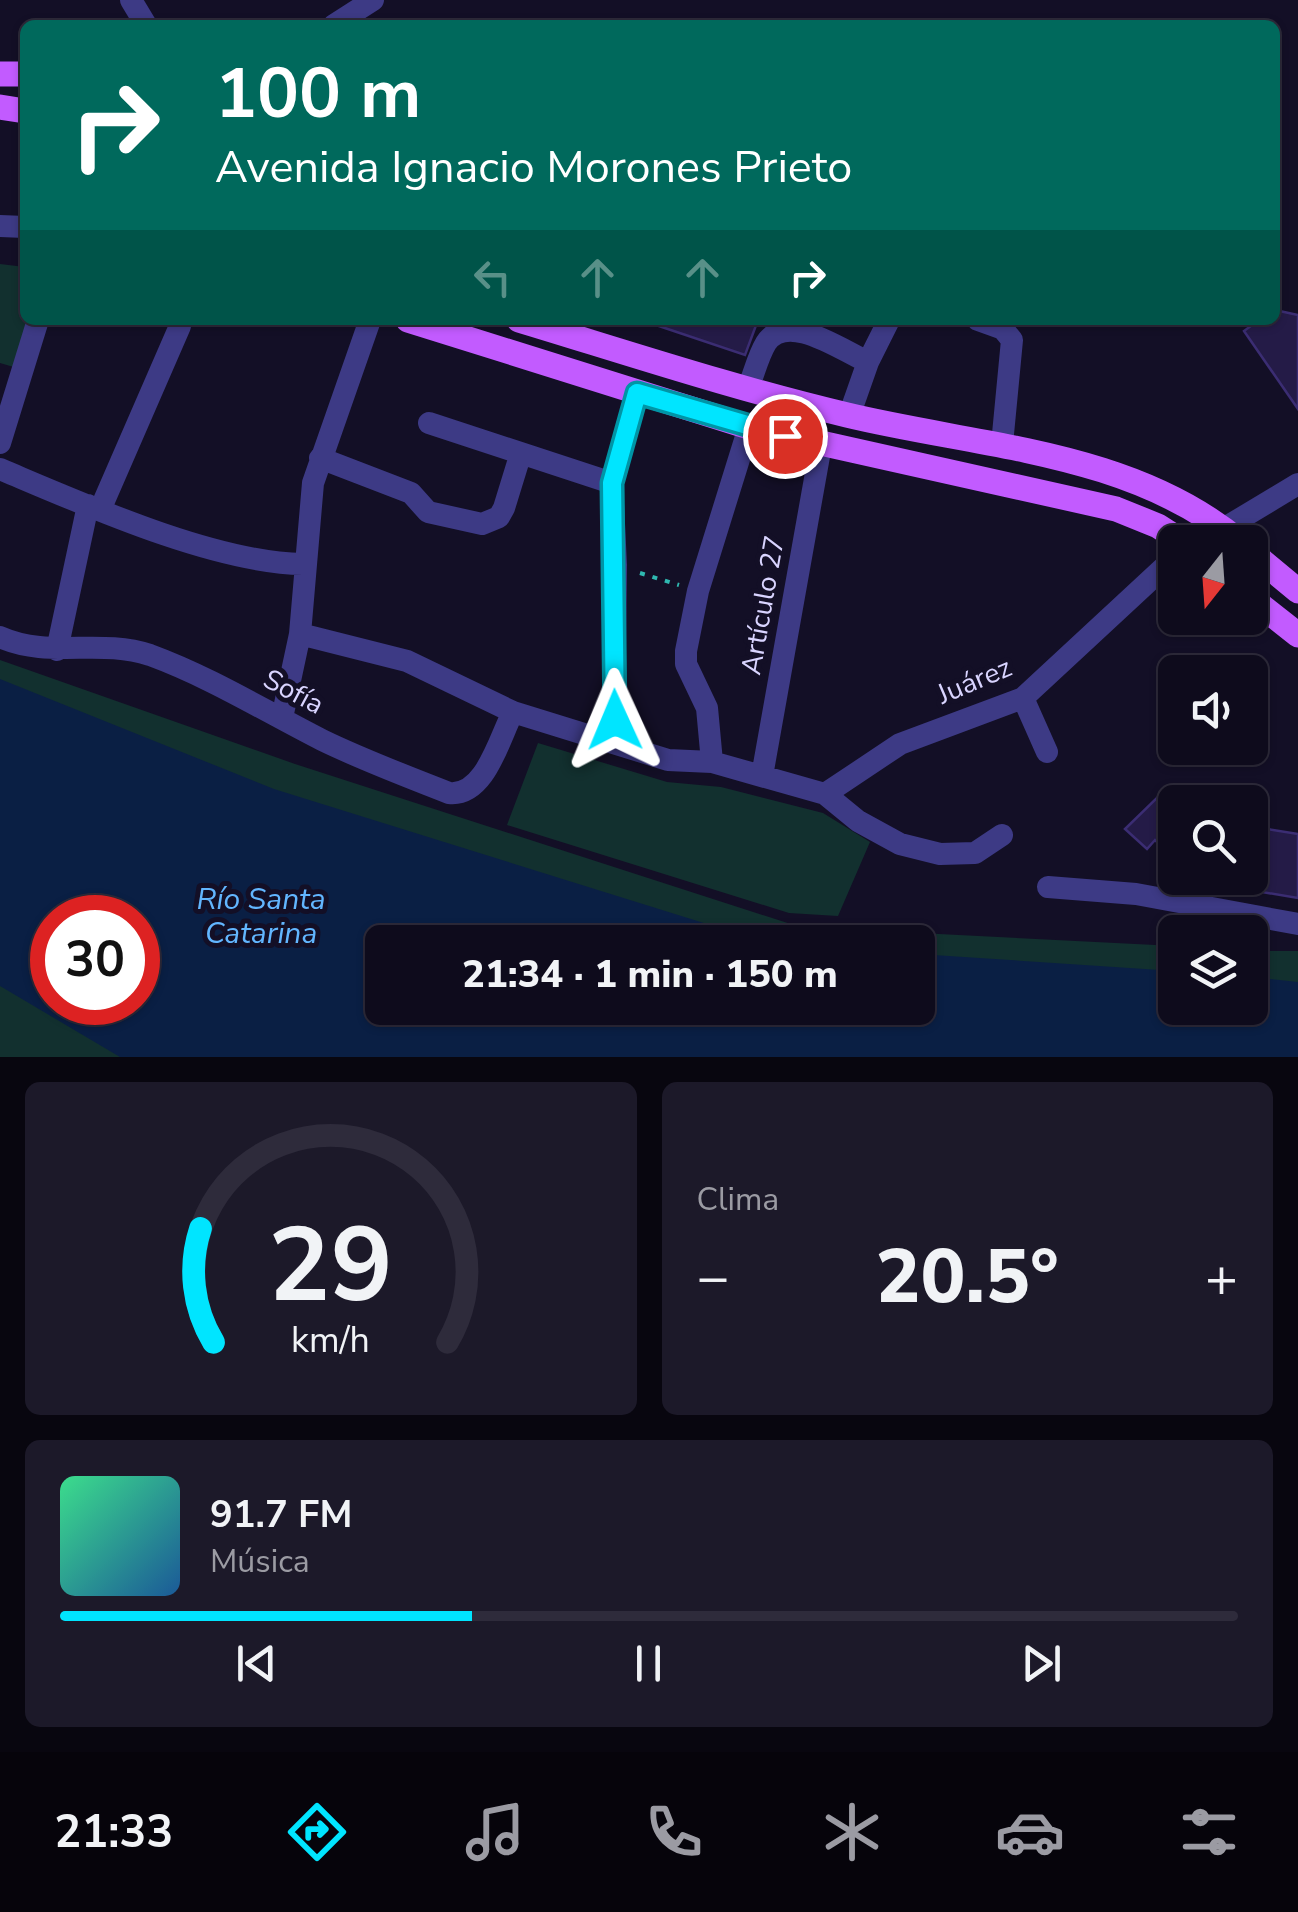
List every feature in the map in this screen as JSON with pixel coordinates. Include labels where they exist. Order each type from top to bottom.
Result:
[{"type":"main road","points":[[424,325],[749,427],[1116,509],[1158,530]]},
{"type":"main road","points":[[536,325],[849,416],[1087,466],[1194,508],[1217,525]]},
{"type":"main road","points":[[1268,566],[1298,591]]},
{"type":"main road","points":[[1268,612],[1298,636]]},
{"type":"street","points":[[342,20],[373,0]]},
{"type":"street","points":[[0,443],[36,325]]},
{"type":"street","points":[[282,718],[300,634],[303,564],[320,458],[368,325]]},
{"type":"street","points":[[849,416],[868,362],[886,325]]},
{"type":"street","points":[[994,325],[1003,328],[1012,340],[1003,434]]},
{"type":"street","points":[[56,650],[94,508],[180,326]]},
{"type":"street","points":[[748,388],[768,340],[785,331],[824,340],[868,362]]},
{"type":"street","points":[[614,743],[616,564],[612,483],[637,393]]},
{"type":"street","points":[[429,424],[612,483]]},
{"type":"street","points":[[712,762],[707,708],[686,664],[698,591],[749,427]]},
{"type":"street","name":"Artículo 27","points":[[762,776],[821,445]]},
{"type":"street","points":[[320,458],[410,492],[428,512],[482,524],[499,517],[520,456]]},
{"type":"street","points":[[0,469],[94,508],[231,553],[275,564],[303,564]]},
{"type":"street","points":[[1246,525],[1298,484]]},
{"type":"street","name":"Juárez","points":[[825,794],[900,744],[1023,698],[1158,573]]},
{"type":"street","points":[[300,634],[407,660],[512,712],[668,760],[712,762],[825,794],[884,837],[919,850],[976,853],[1002,836]]},
{"type":"street","name":"Sofía","points":[[0,637],[56,650],[104,644],[128,648],[217,684],[387,769],[460,794],[475,787],[512,712]]},
{"type":"street","points":[[1023,698],[1047,752]]},
{"type":"street","points":[[1048,887],[1136,894],[1298,924]]},
{"type":"path","points":[[616,564],[698,591]]},
{"type":"green space","points":[[0,264],[20,266],[20,325],[30,325],[17,368],[0,363]]},
{"type":"green space","name":"Río Santa Catarina","points":[[0,660],[295,764],[794,925],[365,925],[365,1025],[935,1025],[935,934],[1158,945],[1158,1025],[1268,1025],[1268,951],[1298,951],[1298,1057],[0,1057]]},
{"type":"green space","points":[[538,743],[667,782],[721,787],[823,813],[870,842],[838,916],[789,913],[507,825]]},
{"type":"water","name":"Río Santa Catarina","points":[[0,679],[274,789],[710,925],[365,925],[365,1025],[935,1025],[935,955],[1158,970],[1158,1025],[1268,1025],[1268,979],[1298,982],[1298,1057],[120,1057],[66,1025],[160,1025],[160,895],[30,895],[30,1004],[0,986]]},
{"type":"building","points":[[1280,311],[1298,315],[1298,409],[1244,331],[1252,325],[1280,325]]},
{"type":"building","points":[[656,325],[756,325],[745,355]]},
{"type":"building","points":[[1158,797],[1158,843],[1155,840],[1147,849],[1125,829]]},
{"type":"building","points":[[1268,829],[1298,834],[1298,898],[1268,893]]},
{"type":"route","points":[[615,720],[612,483],[637,393],[785,436]]}]
